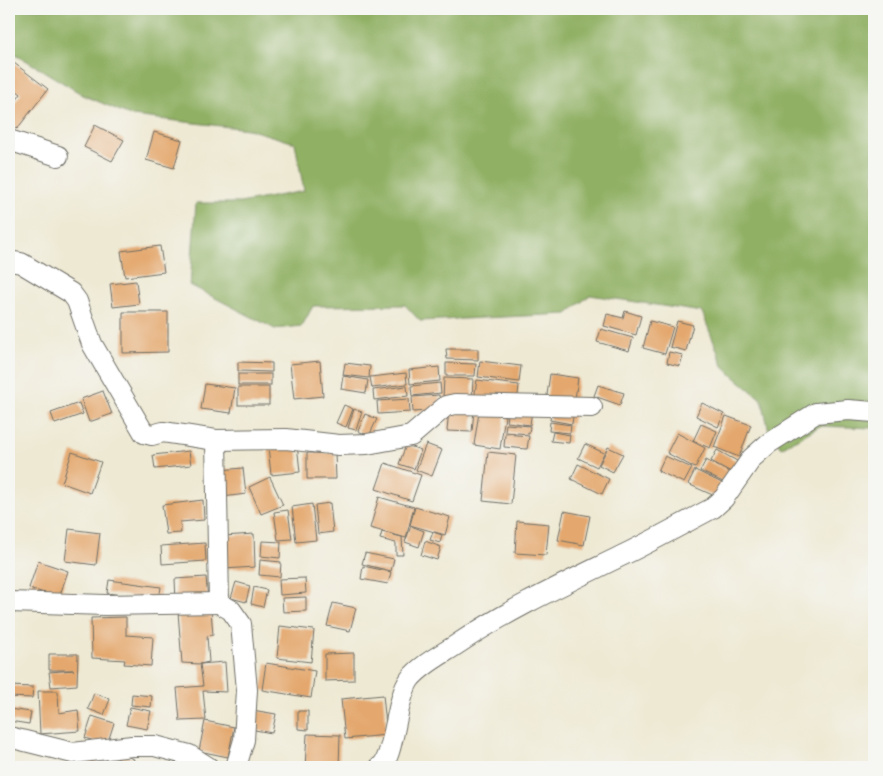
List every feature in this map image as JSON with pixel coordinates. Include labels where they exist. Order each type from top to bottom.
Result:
[{"type":"street","points":[[9,140],[58,156]]},
{"type":"street","points":[[9,261],[21,263],[71,293],[77,301],[92,344],[144,433],[163,432],[216,440],[286,439],[339,445],[368,444],[411,436],[446,406],[455,404],[592,407]]},
{"type":"street","points":[[380,767],[384,765],[389,752],[400,700],[410,679],[431,662],[500,616],[621,557],[713,508],[724,498],[752,458],[769,443],[816,413],[848,410],[874,412]]},
{"type":"street","points":[[216,440],[219,603]]},
{"type":"street","points":[[9,602],[105,605],[219,603],[231,610],[241,624],[247,690],[244,740],[236,767]]},
{"type":"street","points":[[9,737],[73,753],[132,746],[155,746],[189,755],[208,767]]},
{"type":"green space","points":[[9,9],[874,9],[874,428],[820,426],[781,448],[769,431],[762,400],[724,368],[702,312],[590,295],[567,314],[420,321],[405,305],[313,306],[302,326],[275,329],[190,285],[196,203],[240,203],[304,191],[295,143],[248,129],[132,116],[83,95],[9,50]]},
{"type":"building","points":[[14,63],[48,89],[17,129],[9,122],[9,110],[21,94],[9,85],[9,70]]},
{"type":"building","points":[[95,125],[124,140],[112,161],[84,147]]},
{"type":"building","points":[[154,132],[182,140],[174,168],[146,160]]},
{"type":"building","points":[[160,246],[164,272],[125,277],[121,251]]},
{"type":"building","points":[[136,281],[139,304],[113,307],[110,284]]},
{"type":"building","points":[[625,311],[641,316],[636,335],[604,326],[607,314],[623,318]]},
{"type":"building","points":[[123,312],[168,312],[168,352],[123,353]]},
{"type":"building","points":[[650,321],[673,327],[665,354],[643,348]]},
{"type":"building","points":[[677,321],[693,325],[686,351],[670,347]]},
{"type":"building","points":[[601,329],[633,338],[629,351],[597,342]]},
{"type":"building","points":[[446,349],[478,349],[478,360],[447,359]]},
{"type":"building","points":[[669,352],[683,355],[680,366],[667,363]]},
{"type":"building","points":[[320,361],[323,396],[294,399],[290,364]]},
{"type":"building","points":[[480,361],[521,366],[519,382],[478,377]]},
{"type":"building","points":[[238,362],[272,363],[272,372],[238,371]]},
{"type":"building","points":[[345,363],[370,366],[369,378],[343,375]]},
{"type":"building","points":[[446,363],[476,364],[475,376],[446,376]]},
{"type":"building","points":[[439,367],[440,381],[410,384],[409,370]]},
{"type":"building","points":[[406,373],[407,384],[372,388],[370,377]]},
{"type":"building","points":[[238,374],[271,374],[271,385],[238,385]]},
{"type":"building","points":[[550,374],[578,378],[574,406],[546,402]]},
{"type":"building","points":[[343,376],[368,380],[366,393],[341,389]]},
{"type":"building","points":[[444,378],[473,379],[472,399],[443,398]]},
{"type":"building","points":[[477,380],[519,385],[517,405],[474,399]]},
{"type":"building","points":[[440,383],[441,393],[412,396],[411,386]]},
{"type":"building","points":[[205,384],[235,388],[231,413],[201,409]]},
{"type":"building","points":[[598,385],[624,393],[620,405],[594,396]]},
{"type":"building","points":[[407,386],[408,396],[374,400],[373,390]]},
{"type":"building","points":[[238,387],[269,387],[269,405],[238,405]]},
{"type":"building","points":[[103,391],[112,414],[89,422],[81,399]]},
{"type":"building","points":[[439,395],[441,410],[413,412],[412,397]]},
{"type":"building","points":[[409,399],[410,412],[378,414],[377,401]]},
{"type":"building","points":[[79,403],[83,414],[55,424],[51,413]]},
{"type":"building","points":[[702,403],[724,414],[718,427],[696,416]]},
{"type":"building","points":[[344,405],[353,409],[346,427],[336,423]]},
{"type":"building","points":[[552,405],[574,409],[572,424],[550,420]]},
{"type":"building","points":[[509,408],[532,410],[530,425],[507,422]]},
{"type":"building","points":[[354,409],[362,412],[356,430],[348,428]]},
{"type":"building","points":[[449,409],[474,410],[472,432],[447,431]]},
{"type":"building","points":[[479,412],[505,416],[500,449],[474,445]]},
{"type":"building","points":[[365,414],[377,419],[369,436],[358,431]]},
{"type":"building","points":[[726,416],[751,425],[739,457],[714,447]]},
{"type":"building","points":[[550,422],[571,425],[570,433],[549,431]]},
{"type":"building","points":[[506,424],[530,426],[529,434],[505,432]]},
{"type":"building","points":[[701,424],[717,431],[710,448],[693,441]]},
{"type":"building","points":[[553,432],[570,435],[569,443],[551,441]]},
{"type":"building","points":[[677,433],[705,448],[695,468],[667,453]]},
{"type":"building","points":[[505,434],[529,436],[527,449],[504,447]]},
{"type":"building","points":[[297,444],[300,472],[271,475],[268,446]]},
{"type":"building","points":[[426,444],[442,450],[432,476],[416,470]]},
{"type":"building","points":[[585,444],[604,453],[597,467],[578,458]]},
{"type":"building","points":[[406,445],[421,450],[414,469],[399,464]]},
{"type":"building","points":[[608,447],[623,454],[613,472],[599,465]]},
{"type":"building","points":[[717,450],[737,461],[731,472],[711,461]]},
{"type":"building","points":[[189,451],[191,465],[155,469],[153,455]]},
{"type":"building","points":[[72,452],[101,462],[90,493],[62,483]]},
{"type":"building","points":[[488,452],[516,455],[511,504],[483,501]]},
{"type":"building","points":[[307,453],[335,453],[336,479],[307,479]]},
{"type":"building","points":[[665,456],[692,468],[684,483],[658,471]]},
{"type":"building","points":[[706,460],[731,473],[725,483],[700,471]]},
{"type":"building","points":[[385,463],[421,475],[412,501],[376,489]]},
{"type":"building","points":[[578,464],[609,479],[602,494],[571,479]]},
{"type":"building","points":[[243,468],[246,494],[223,497],[220,470]]},
{"type":"building","points":[[695,470],[724,484],[717,497],[688,484]]},
{"type":"building","points":[[270,477],[283,505],[261,514],[249,487]]},
{"type":"building","points":[[379,497],[414,507],[406,538],[370,528]]},
{"type":"building","points":[[203,500],[204,520],[180,522],[181,533],[166,534],[162,505]]},
{"type":"building","points":[[330,503],[333,532],[318,534],[315,505]]},
{"type":"building","points":[[312,504],[316,540],[296,542],[292,507]]},
{"type":"building","points":[[415,507],[450,517],[445,535],[410,525]]},
{"type":"building","points":[[288,510],[292,539],[278,540],[274,512]]},
{"type":"building","points":[[564,511],[590,516],[584,545],[558,540]]},
{"type":"building","points":[[517,521],[549,524],[546,555],[515,553]]},
{"type":"building","points":[[411,526],[424,531],[419,547],[405,542]]},
{"type":"building","points":[[69,529],[100,533],[96,565],[65,561]]},
{"type":"building","points":[[382,532],[402,537],[403,555],[396,555],[396,543],[380,539]]},
{"type":"building","points":[[433,532],[442,535],[440,543],[430,540]]},
{"type":"building","points":[[254,534],[255,567],[224,569],[223,536]]},
{"type":"building","points":[[262,541],[281,542],[280,558],[261,556]]},
{"type":"building","points":[[425,541],[441,547],[437,560],[421,555]]},
{"type":"building","points":[[205,543],[206,561],[162,564],[161,546]]},
{"type":"building","points":[[365,553],[394,559],[391,571],[362,564]]},
{"type":"building","points":[[260,560],[281,562],[280,577],[259,575]]},
{"type":"building","points":[[38,561],[68,571],[59,598],[29,588]]},
{"type":"building","points":[[363,566],[391,572],[388,584],[361,579]]},
{"type":"building","points":[[206,577],[208,600],[176,602],[175,579]]},
{"type":"building","points":[[305,578],[306,593],[280,595],[279,579]]},
{"type":"building","points":[[109,580],[161,587],[159,600],[107,593]]},
{"type":"building","points":[[236,582],[250,586],[246,602],[231,598]]},
{"type":"building","points":[[254,587],[267,590],[263,607],[251,604]]},
{"type":"building","points":[[306,597],[306,611],[283,612],[282,598]]},
{"type":"building","points":[[333,603],[356,608],[350,631],[327,626]]},
{"type":"building","points":[[211,610],[213,635],[207,636],[209,662],[200,664],[182,663],[178,612]]},
{"type":"building","points":[[126,617],[126,635],[153,637],[151,666],[124,664],[125,660],[92,658],[91,618]]},
{"type":"building","points":[[280,626],[314,630],[311,662],[277,658]]},
{"type":"building","points":[[354,653],[354,680],[325,681],[325,654]]},
{"type":"building","points":[[49,654],[78,654],[77,685],[51,687],[49,672],[74,670],[49,670]]},
{"type":"building","points":[[225,662],[227,692],[203,691],[206,720],[180,721],[177,688],[203,686],[200,664]]},
{"type":"building","points":[[266,663],[315,671],[311,698],[262,690]]},
{"type":"building","points":[[9,686],[33,687],[32,698],[9,697]]},
{"type":"building","points":[[38,691],[58,691],[59,713],[78,710],[80,731],[40,734]]},
{"type":"building","points":[[94,693],[110,699],[104,715],[88,709]]},
{"type":"building","points":[[132,694],[152,696],[151,707],[131,705]]},
{"type":"building","points":[[383,695],[387,735],[345,739],[341,699]]},
{"type":"building","points":[[130,707],[151,711],[147,729],[126,725]]},
{"type":"building","points":[[9,709],[31,712],[29,724],[9,721]]},
{"type":"building","points":[[252,710],[276,714],[272,733],[249,729]]},
{"type":"building","points":[[298,711],[308,711],[308,730],[298,729]]},
{"type":"building","points":[[92,716],[114,723],[107,745],[85,738]]},
{"type":"building","points":[[205,721],[234,727],[228,757],[199,751]]},
{"type":"building","points":[[307,734],[340,735],[339,767],[305,767]]},
{"type":"building","points":[[120,754],[134,759],[131,767],[115,767]]},
{"type":"building","points":[[97,759],[97,767],[77,767],[76,760]]}]
